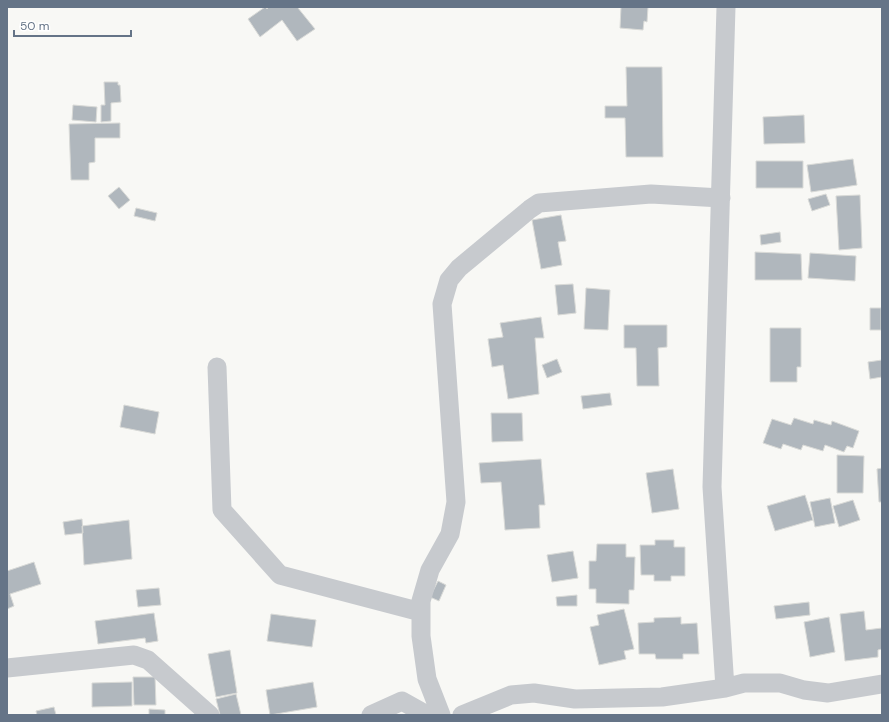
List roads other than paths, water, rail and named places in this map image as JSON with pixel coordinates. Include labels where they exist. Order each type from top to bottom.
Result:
[{"type":"street","points":[[724,688],[712,487],[726,7]]},
{"type":"street","points":[[441,715],[427,679],[421,636],[421,601],[430,570],[450,534],[456,502],[442,304],[449,280],[459,268],[481,249],[539,203],[651,194],[721,198]]},
{"type":"street","points":[[216,367],[222,510],[280,576],[421,612]]},
{"type":"street","points":[[7,668],[134,655],[148,660],[210,715]]},
{"type":"street","points":[[462,715],[511,695],[534,693],[574,699],[662,697],[724,688],[744,682],[780,683],[804,690],[828,693],[882,684]]},
{"type":"street","points":[[371,715],[402,701],[427,715]]}]
